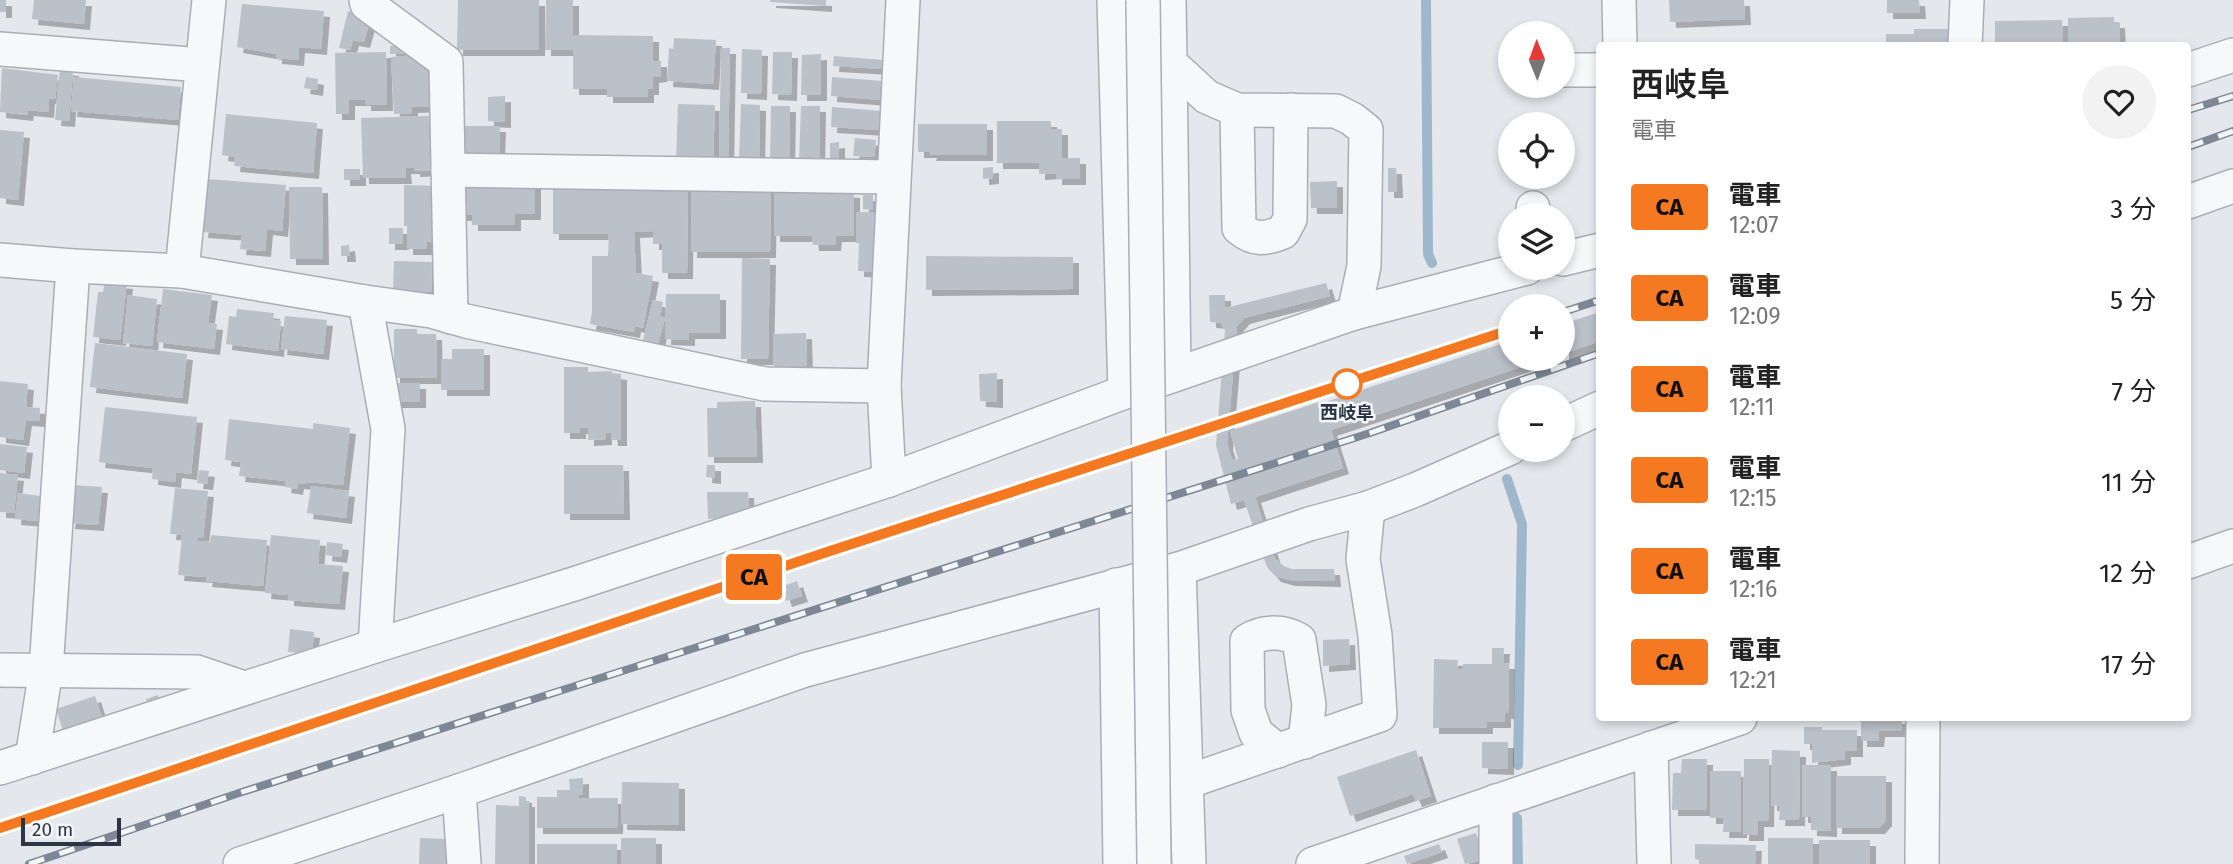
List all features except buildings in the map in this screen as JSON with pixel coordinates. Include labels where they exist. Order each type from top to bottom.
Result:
[{"type":"street","points":[[183,271],[209,0]]},
{"type":"street","points":[[366,0],[367,4],[446,62],[451,317]]},
{"type":"street","points":[[889,480],[884,386],[903,0]]},
{"type":"street","points":[[1114,0],[1125,392]]},
{"type":"street","points":[[1143,0],[1154,864]]},
{"type":"street","points":[[1169,0],[1174,375]]},
{"type":"street","points":[[1619,0],[1620,42]]},
{"type":"street","points":[[1965,42],[1967,0]]},
{"type":"street","points":[[0,49],[202,65]]},
{"type":"street","points":[[2191,69],[2233,55]]},
{"type":"street","points":[[1170,63],[1207,97],[1237,110],[1336,111],[1352,119],[1366,131],[1364,266],[1354,313]]},
{"type":"street","points":[[1575,70],[1596,70]]},
{"type":"street","points":[[1237,110],[1239,228],[1248,236],[1270,238],[1283,232],[1290,219],[1291,110]]},
{"type":"street","points":[[449,170],[893,177]]},
{"type":"street","points":[[2191,201],[2233,186]]},
{"type":"street","points":[[1575,256],[1596,251]]},
{"type":"street","points":[[0,260],[183,271],[431,311],[765,384],[884,386]]},
{"type":"street","points":[[32,758],[47,670],[73,266]]},
{"type":"street","points":[[0,768],[889,480],[1125,392],[1354,313],[1498,276]]},
{"type":"street","points":[[365,302],[388,429],[375,646]]},
{"type":"street","points":[[1575,419],[1596,410]]},
{"type":"street","points":[[240,864],[805,670],[1179,569],[1309,524],[1368,508],[1498,453]]},
{"type":"street","points":[[1187,782],[1380,715],[1375,635],[1363,559],[1368,508]]},
{"type":"street","points":[[2191,561],[2233,546]]},
{"type":"street","points":[[1179,569],[1189,864]]},
{"type":"street","points":[[1116,585],[1121,864]]},
{"type":"street","points":[[0,670],[197,672],[244,688]]},
{"type":"street","points":[[1312,864],[1731,721]]},
{"type":"street","points":[[1922,864],[1923,721]]},
{"type":"street","points":[[1651,748],[1654,864]]},
{"type":"street","points":[[459,790],[464,864]]},
{"type":"street","points":[[1496,801],[1496,864]]},
{"type":"waterway","points":[[1426,0],[1428,254],[1432,263]]},
{"type":"waterway","points":[[1507,479],[1522,524],[1518,765]]},
{"type":"waterway","points":[[1517,818],[1518,864]]},
{"type":"railway","points":[[2191,109],[2233,96]]},
{"type":"railway","points":[[2191,146],[2233,131]]},
{"type":"railway","points":[[1575,308],[1596,301]]},
{"type":"railway","points":[[0,828],[830,551],[1498,334]]},
{"type":"railway","points":[[29,864],[242,792],[1370,433],[1596,354]]},
{"type":"train","name":"CA","points":[[0,828],[830,551],[1498,334]]},
{"type":"place","name":"西岐阜","points":[[1347,384]]}]
